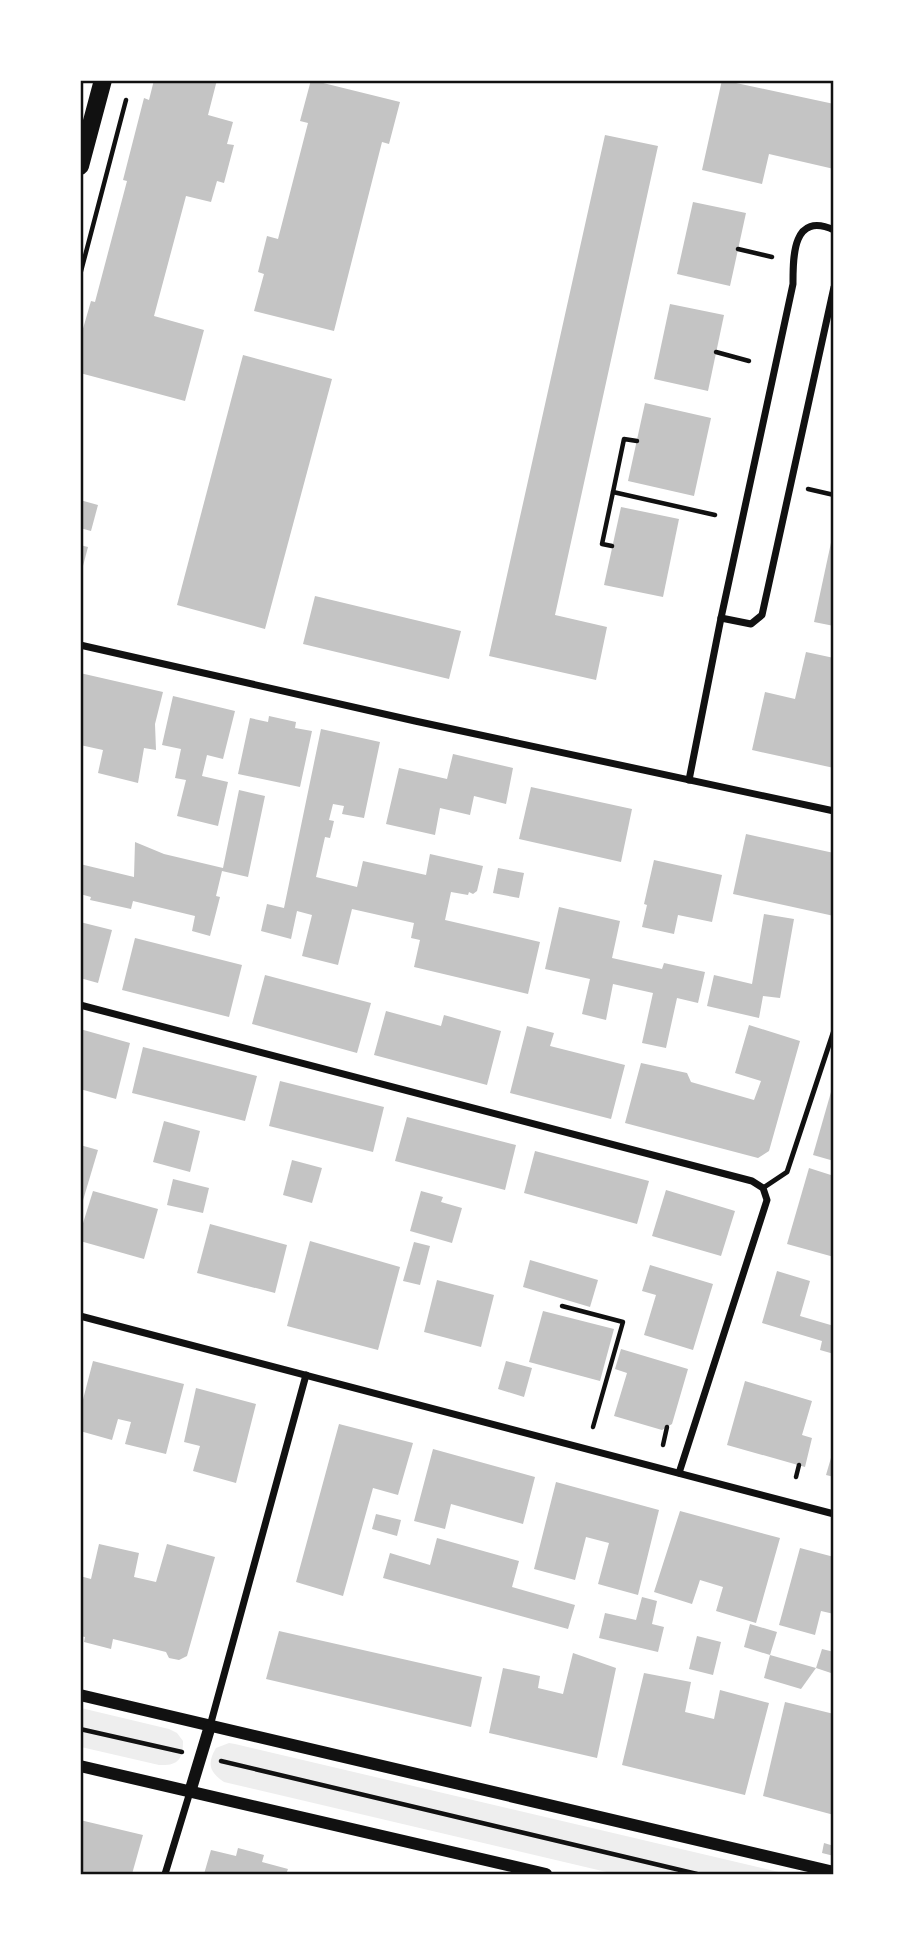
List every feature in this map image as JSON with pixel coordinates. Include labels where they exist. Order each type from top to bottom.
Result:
[{"type":"main road","points":[[80,166],[103,80]]},
{"type":"street","points":[[689,780],[793,284],[795,245],[799,236],[815,226],[834,230]]},
{"type":"street","points":[[721,618],[751,624],[762,615],[834,287]]},
{"type":"street","points":[[80,645],[415,721],[834,811]]},
{"type":"street","points":[[80,1005],[752,1181],[763,1188],[766,1200],[679,1473]]},
{"type":"street","points":[[80,1316],[834,1514]]},
{"type":"street","points":[[166,1874],[210,1726],[306,1375]]},
{"type":"street","points":[[80,1695],[834,1872]]},
{"type":"street","points":[[80,1766],[545,1874]]},
{"type":"lane","points":[[763,1188],[787,1172],[834,1030]]},
{"type":"path","points":[[80,275],[127,94]]},
{"type":"path","points":[[738,248],[772,257]]},
{"type":"path","points":[[716,352],[749,361]]},
{"type":"path","points":[[612,546],[602,544],[624,439],[637,441]]},
{"type":"path","points":[[790,485],[834,495]]},
{"type":"path","points":[[613,492],[715,515]]},
{"type":"path","points":[[562,1306],[623,1322],[593,1427]]},
{"type":"path","points":[[663,1445],[667,1427]]},
{"type":"path","points":[[796,1477],[799,1465]]},
{"type":"path","points":[[80,1728],[172,1750]]},
{"type":"path","points":[[223,1762],[697,1874]]},
{"type":"shaded area","points":[[81,1708],[169,1729],[177,1733],[183,1741],[182,1753],[175,1763],[159,1765],[81,1747]]},
{"type":"shaded area","points":[[229,1743],[787,1874],[615,1874],[224,1782],[215,1775],[211,1758],[216,1748]]},
{"type":"building","points":[[154,80],[217,80],[208,115],[233,122],[227,144],[234,145],[224,183],[217,181],[211,202],[186,196],[154,316],[204,330],[185,401],[80,373],[80,339],[91,301],[95,302],[127,181],[123,180],[144,98],[149,100]]},
{"type":"building","points":[[311,80],[400,102],[389,144],[382,142],[334,331],[254,311],[264,274],[258,272],[267,236],[278,239],[308,123],[300,121]]},
{"type":"building","points":[[722,80],[834,104],[834,169],[769,154],[762,184],[702,170]]},
{"type":"building","points":[[605,135],[658,146],[555,615],[607,627],[596,680],[489,656]]},
{"type":"building","points":[[693,202],[746,213],[730,286],[677,274]]},
{"type":"building","points":[[670,304],[724,315],[708,391],[654,379]]},
{"type":"building","points":[[243,355],[332,379],[265,629],[177,605]]},
{"type":"building","points":[[645,403],[711,418],[694,496],[628,481]]},
{"type":"building","points":[[80,500],[98,505],[91,531],[80,528]]},
{"type":"building","points":[[621,507],[679,519],[663,597],[604,585]]},
{"type":"building","points":[[834,538],[834,626],[814,622]]},
{"type":"building","points":[[80,545],[88,547],[83,566],[80,565]]},
{"type":"building","points":[[315,596],[461,631],[449,679],[303,644]]},
{"type":"building","points":[[806,652],[834,658],[834,768],[752,750],[765,692],[795,699]]},
{"type":"building","points":[[80,673],[163,692],[155,724],[156,750],[144,748],[138,783],[98,773],[103,750],[80,745]]},
{"type":"building","points":[[173,696],[235,711],[223,759],[207,755],[202,776],[228,782],[218,826],[177,816],[186,780],[175,778],[181,749],[162,745]]},
{"type":"building","points":[[269,716],[296,722],[295,728],[312,731],[300,787],[238,774],[250,718],[268,722]]},
{"type":"building","points":[[321,729],[380,742],[364,818],[342,814],[344,806],[333,804],[329,820],[334,821],[330,838],[325,837],[316,877],[357,887],[363,861],[426,875],[430,854],[483,866],[477,891],[473,894],[469,892],[468,895],[451,892],[445,920],[540,942],[528,994],[414,967],[420,940],[411,938],[414,923],[352,909],[338,965],[302,956],[312,915],[297,911],[291,939],[261,931],[267,904],[284,908]]},
{"type":"building","points":[[453,754],[513,768],[506,804],[474,796],[470,815],[440,808],[435,835],[386,824],[399,768],[447,779]]},
{"type":"building","points":[[531,787],[632,809],[621,862],[519,839]]},
{"type":"building","points":[[239,790],[265,796],[248,877],[222,871],[216,896],[220,897],[210,936],[192,931],[195,916],[133,901],[131,909],[90,900],[91,897],[80,894],[80,864],[134,877],[135,842],[164,854],[223,868]]},
{"type":"building","points":[[746,834],[834,853],[834,916],[733,894]]},
{"type":"building","points":[[654,860],[722,875],[712,922],[678,915],[674,934],[642,927]]},
{"type":"building","points":[[498,868],[524,873],[519,898],[493,893]]},
{"type":"building","points":[[559,907],[620,921],[612,958],[662,969],[664,963],[705,972],[698,1003],[677,998],[666,1048],[642,1043],[653,993],[613,984],[606,1020],[582,1014],[590,979],[545,969]]},
{"type":"building","points":[[764,914],[794,919],[780,998],[763,996],[759,1018],[707,1006],[714,975],[752,984]]},
{"type":"building","points":[[80,922],[112,930],[98,983],[80,978]]},
{"type":"building","points":[[135,938],[242,965],[229,1017],[122,990]]},
{"type":"building","points":[[265,975],[371,1003],[357,1053],[252,1024]]},
{"type":"building","points":[[386,1011],[441,1026],[444,1015],[501,1031],[487,1085],[374,1055]]},
{"type":"building","points":[[749,1025],[800,1041],[769,1151],[758,1158],[625,1123],[641,1063],[687,1073],[691,1082],[754,1100],[761,1081],[735,1073]]},
{"type":"building","points":[[527,1026],[554,1033],[550,1046],[625,1065],[611,1119],[510,1093]]},
{"type":"building","points":[[80,1029],[130,1043],[116,1099],[80,1089],[83,1075],[80,1074]]},
{"type":"building","points":[[143,1047],[257,1076],[245,1121],[132,1093]]},
{"type":"building","points":[[280,1081],[384,1107],[373,1152],[269,1126]]},
{"type":"building","points":[[831,1092],[834,1092],[834,1161],[813,1155]]},
{"type":"building","points":[[407,1117],[516,1145],[505,1190],[395,1161]]},
{"type":"building","points":[[164,1121],[200,1131],[190,1172],[153,1162]]},
{"type":"building","points":[[80,1145],[98,1150],[81,1207],[80,1207]]},
{"type":"building","points":[[535,1151],[649,1181],[637,1224],[524,1193]]},
{"type":"building","points":[[292,1160],[322,1168],[312,1203],[283,1195]]},
{"type":"building","points":[[809,1168],[834,1176],[834,1257],[787,1244]]},
{"type":"building","points":[[173,1179],[209,1188],[203,1213],[167,1205]]},
{"type":"building","points":[[666,1190],[735,1211],[721,1256],[652,1236]]},
{"type":"building","points":[[93,1191],[158,1209],[144,1259],[80,1241]]},
{"type":"building","points":[[421,1191],[443,1197],[441,1202],[462,1208],[452,1243],[410,1231]]},
{"type":"building","points":[[210,1224],[287,1245],[275,1293],[197,1273]]},
{"type":"building","points":[[310,1241],[400,1267],[378,1350],[287,1326]]},
{"type":"building","points":[[414,1242],[430,1246],[420,1285],[403,1281]]},
{"type":"building","points":[[530,1260],[598,1280],[590,1307],[523,1287]]},
{"type":"building","points":[[650,1265],[713,1284],[693,1350],[644,1335],[656,1295],[642,1291]]},
{"type":"building","points":[[777,1271],[810,1281],[800,1316],[834,1326],[834,1354],[820,1350],[822,1341],[762,1323]]},
{"type":"building","points":[[437,1280],[494,1295],[481,1347],[424,1332]]},
{"type":"building","points":[[543,1311],[614,1329],[600,1381],[529,1362]]},
{"type":"building","points":[[621,1349],[688,1369],[672,1424],[662,1430],[614,1416],[627,1373],[615,1369]]},
{"type":"building","points":[[93,1361],[184,1384],[166,1454],[125,1444],[131,1422],[118,1419],[112,1440],[80,1431],[80,1411]]},
{"type":"building","points":[[506,1361],[532,1368],[524,1397],[498,1389]]},
{"type":"building","points":[[745,1381],[812,1401],[802,1435],[812,1438],[805,1467],[727,1445]]},
{"type":"building","points":[[196,1388],[256,1404],[236,1483],[193,1471],[200,1446],[184,1442]]},
{"type":"building","points":[[339,1424],[413,1443],[398,1495],[373,1488],[343,1596],[296,1582]]},
{"type":"building","points":[[433,1449],[535,1477],[523,1524],[451,1504],[445,1529],[414,1521]]},
{"type":"building","points":[[834,1451],[834,1477],[826,1475]]},
{"type":"building","points":[[556,1482],[659,1510],[638,1595],[598,1584],[609,1543],[586,1537],[575,1580],[534,1569]]},
{"type":"building","points":[[680,1511],[780,1538],[756,1623],[716,1611],[723,1587],[700,1580],[692,1604],[654,1592]]},
{"type":"building","points":[[376,1514],[401,1520],[397,1536],[372,1529]]},
{"type":"building","points":[[437,1538],[519,1561],[512,1587],[575,1605],[568,1629],[383,1578],[390,1553],[430,1565]]},
{"type":"building","points":[[99,1544],[139,1553],[134,1577],[156,1582],[167,1544],[215,1557],[187,1656],[179,1660],[169,1658],[166,1652],[113,1639],[111,1649],[84,1642],[85,1637],[80,1636],[80,1576],[91,1579]]},
{"type":"building","points":[[800,1548],[834,1557],[834,1614],[821,1611],[815,1635],[779,1625]]},
{"type":"building","points":[[642,1597],[657,1601],[652,1624],[664,1627],[658,1652],[599,1638],[605,1613],[636,1620]]},
{"type":"building","points":[[750,1624],[777,1632],[770,1655],[744,1647]]},
{"type":"building","points":[[279,1631],[482,1677],[471,1727],[266,1679]]},
{"type":"building","points":[[697,1636],[721,1642],[713,1675],[689,1669]]},
{"type":"building","points":[[822,1649],[834,1652],[834,1674],[816,1668]]},
{"type":"building","points":[[573,1653],[616,1668],[597,1758],[489,1733],[503,1668],[540,1676],[538,1688],[563,1694]]},
{"type":"building","points":[[770,1655],[816,1668],[801,1689],[764,1678]]},
{"type":"building","points":[[644,1673],[691,1682],[685,1712],[714,1719],[720,1690],[769,1703],[745,1795],[622,1765]]},
{"type":"building","points":[[785,1702],[834,1714],[834,1815],[763,1796]]},
{"type":"building","points":[[80,1820],[143,1835],[132,1874],[80,1874]]},
{"type":"building","points":[[824,1843],[834,1846],[834,1856],[822,1853]]},
{"type":"building","points":[[238,1848],[264,1855],[262,1862],[288,1869],[286,1874],[204,1874],[211,1850],[236,1856]]}]
